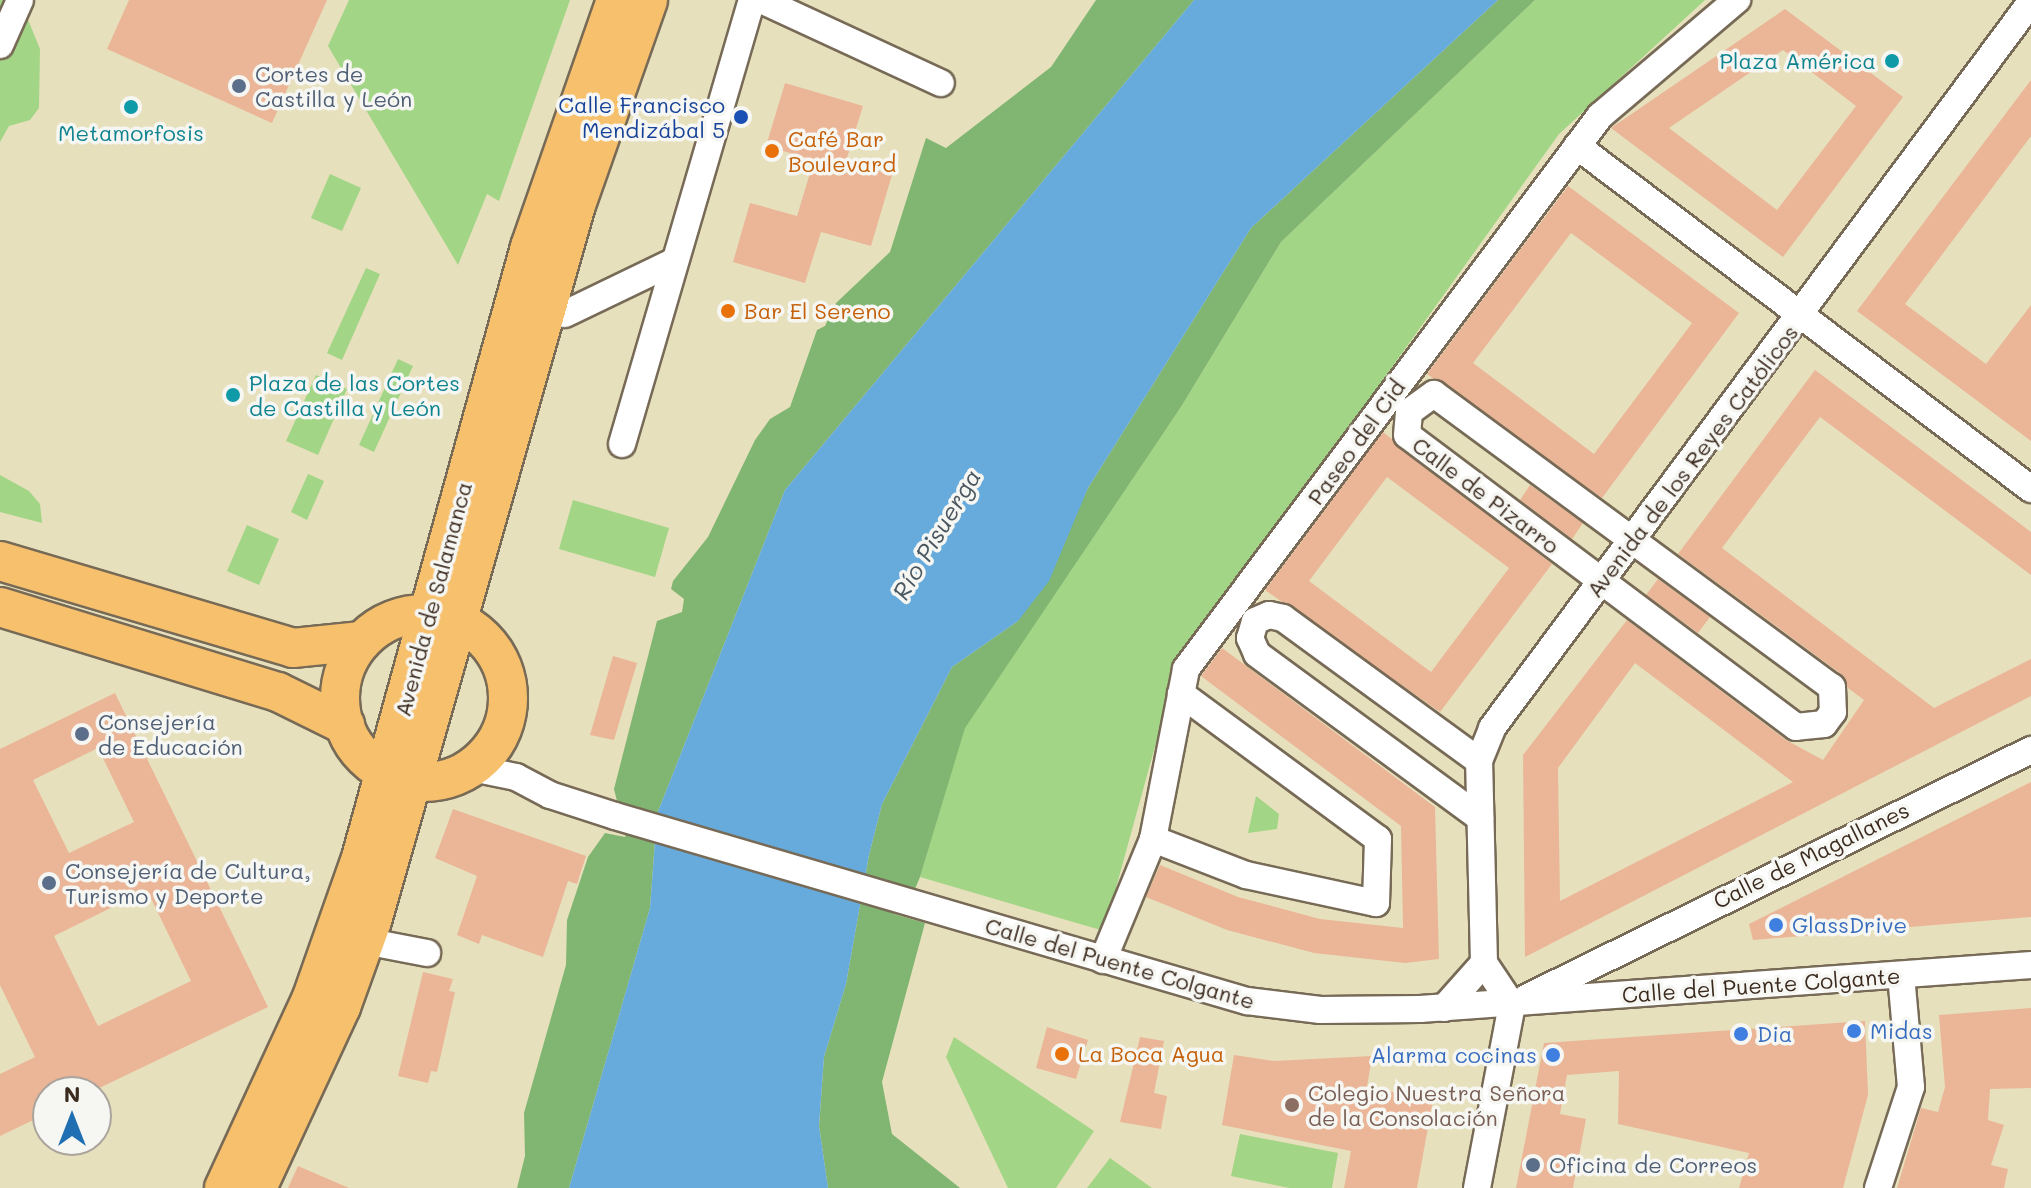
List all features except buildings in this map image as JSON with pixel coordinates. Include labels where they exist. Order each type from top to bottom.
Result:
[{"type":"highway","name":"Avenida de Salamanca","points":[[444,618],[461,499],[530,247],[616,0]]},
{"type":"highway","name":"Avenida de Salamanca","points":[[224,1188],[311,1000],[400,777],[444,618],[553,319],[581,191],[648,0]]},
{"type":"highway","points":[[0,561],[293,648],[373,632],[444,618],[493,650],[508,691],[500,734],[472,768],[444,779],[400,777],[368,760],[345,725],[342,684],[373,632],[424,566],[443,508],[461,499]]},
{"type":"highway","points":[[0,607],[278,692],[345,725]]},
{"type":"highway","name":"Avenida de Salamanca","points":[[262,1177],[376,933],[400,777]]},
{"type":"street","points":[[0,45],[20,0]]},
{"type":"street","points":[[622,444],[752,0]]},
{"type":"street","points":[[761,0],[941,83]]},
{"type":"street","name":"Paseo del Cid","points":[[1103,960],[1153,839],[1186,669],[1600,116],[1737,0]]},
{"type":"street","name":"Avenida de los Reyes Católicos","points":[[1484,963],[1479,761],[1505,708],[1802,315],[2031,2]]},
{"type":"street","points":[[1577,146],[2031,489]]},
{"type":"street","points":[[553,319],[673,262]]},
{"type":"street","name":"Calle de Pizarro","points":[[1434,394],[1632,538],[1832,687],[1833,712],[1824,724],[1796,727],[1407,435],[1414,405],[1434,394]]},
{"type":"street","points":[[1479,761],[1283,618],[1269,615],[1255,621],[1250,638],[1257,654],[1480,818]]},
{"type":"street","points":[[1153,839],[1246,875],[1376,903],[1378,839],[1181,694]]},
{"type":"street","name":"Calle de Magallanes","points":[[1512,1005],[2031,750]]},
{"type":"street","name":"Calle del Puente Colgante","points":[[472,768],[516,777],[550,795],[615,816],[1247,1001],[1320,1010],[1512,1005],[2031,965]]},
{"type":"street","points":[[376,933],[427,953]]},
{"type":"street","points":[[1444,1008],[1484,963],[1512,1005],[1477,1188]]},
{"type":"street","points":[[1592,965],[1592,984],[1605,997]]},
{"type":"street","points":[[1878,1188],[1911,1087],[1901,975]]},
{"type":"green space","points":[[0,0],[20,0],[40,49],[39,108],[30,120],[9,126],[0,142]]},
{"type":"green space","points":[[349,0],[570,0],[499,201],[487,194],[458,265],[328,46]]},
{"type":"green space","points":[[1096,0],[1194,0],[785,490],[657,814],[650,908],[569,1188],[517,1188],[525,1156],[524,1113],[566,965],[567,920],[588,857],[605,833],[625,837],[633,807],[617,801],[614,789],[657,621],[682,612],[684,599],[671,589],[673,581],[708,537],[755,440],[770,419],[790,407],[817,330],[825,326],[836,303],[890,252],[926,138],[946,148],[1051,67]]},
{"type":"green space","points":[[1498,0],[1535,0],[1281,242],[1181,407],[965,728],[920,877],[915,889],[902,888],[894,914],[925,923],[882,1082],[892,1134],[960,1188],[828,1188],[819,1126],[824,1057],[846,984],[869,855],[882,804],[952,667],[1018,621],[1088,488],[1251,228]]},
{"type":"green space","points":[[1535,0],[1705,0],[1559,134],[1177,667],[1104,931],[920,877],[964,728],[1181,407],[1281,242]]},
{"type":"green space","points":[[330,174],[361,188],[342,231],[311,218]]},
{"type":"green space","points":[[366,268],[380,274],[342,360],[327,353]]},
{"type":"green space","points":[[398,359],[413,366],[374,452],[359,445]]},
{"type":"green space","points":[[316,375],[347,389],[318,455],[286,441]]},
{"type":"green space","points":[[308,474],[324,481],[307,520],[291,512]]},
{"type":"green space","points":[[0,475],[29,491],[40,504],[42,523],[0,512]]},
{"type":"green space","points":[[573,500],[669,528],[655,577],[559,549]]},
{"type":"green space","points":[[247,525],[279,539],[259,585],[227,571]]},
{"type":"green space","points":[[1256,796],[1279,814],[1277,829],[1248,833]]},
{"type":"green space","points":[[954,1037],[1094,1131],[1056,1188],[1008,1188],[946,1057]]},
{"type":"green space","points":[[1240,1134],[1338,1153],[1332,1188],[1289,1188],[1231,1176]]},
{"type":"green space","points":[[1110,1158],[1152,1188],[1087,1188]]},
{"type":"water","name":"Río Pisuerga","points":[[1194,0],[1498,0],[1251,228],[1088,488],[1049,581],[1018,621],[952,667],[882,804],[869,855],[846,984],[824,1057],[819,1126],[828,1188],[569,1188],[650,908],[657,814],[785,490]]},
{"type":"place","name":"Plaza América","points":[[1892,61]]},
{"type":"place","name":"Cortes de Castilla y León","points":[[239,86]]},
{"type":"place","name":"Metamorfosis","points":[[131,107]]},
{"type":"place","name":"Calle Francisco Mendizábal 5","points":[[741,117]]},
{"type":"place","name":"Café Bar Boulevard","points":[[772,151]]},
{"type":"place","name":"Bar El Sereno","points":[[728,311]]},
{"type":"place","name":"Plaza de las Cortes de Castilla y León","points":[[233,395]]},
{"type":"place","name":"Consejería de Educación","points":[[82,734]]},
{"type":"place","name":"Consejería de Cultura, Turismo y Deporte","points":[[49,883]]},
{"type":"place","name":"GlassDrive","points":[[1776,925]]},
{"type":"place","name":"Midas","points":[[1854,1031]]},
{"type":"place","name":"Dia","points":[[1741,1034]]},
{"type":"place","name":"La Boca Agua","points":[[1062,1054]]},
{"type":"place","name":"Alarma cocinas","points":[[1553,1055]]},
{"type":"place","name":"Colegio Nuestra Señora de la Consolación","points":[[1292,1105]]},
{"type":"place","name":"Oficina de Correos","points":[[1533,1165]]}]
